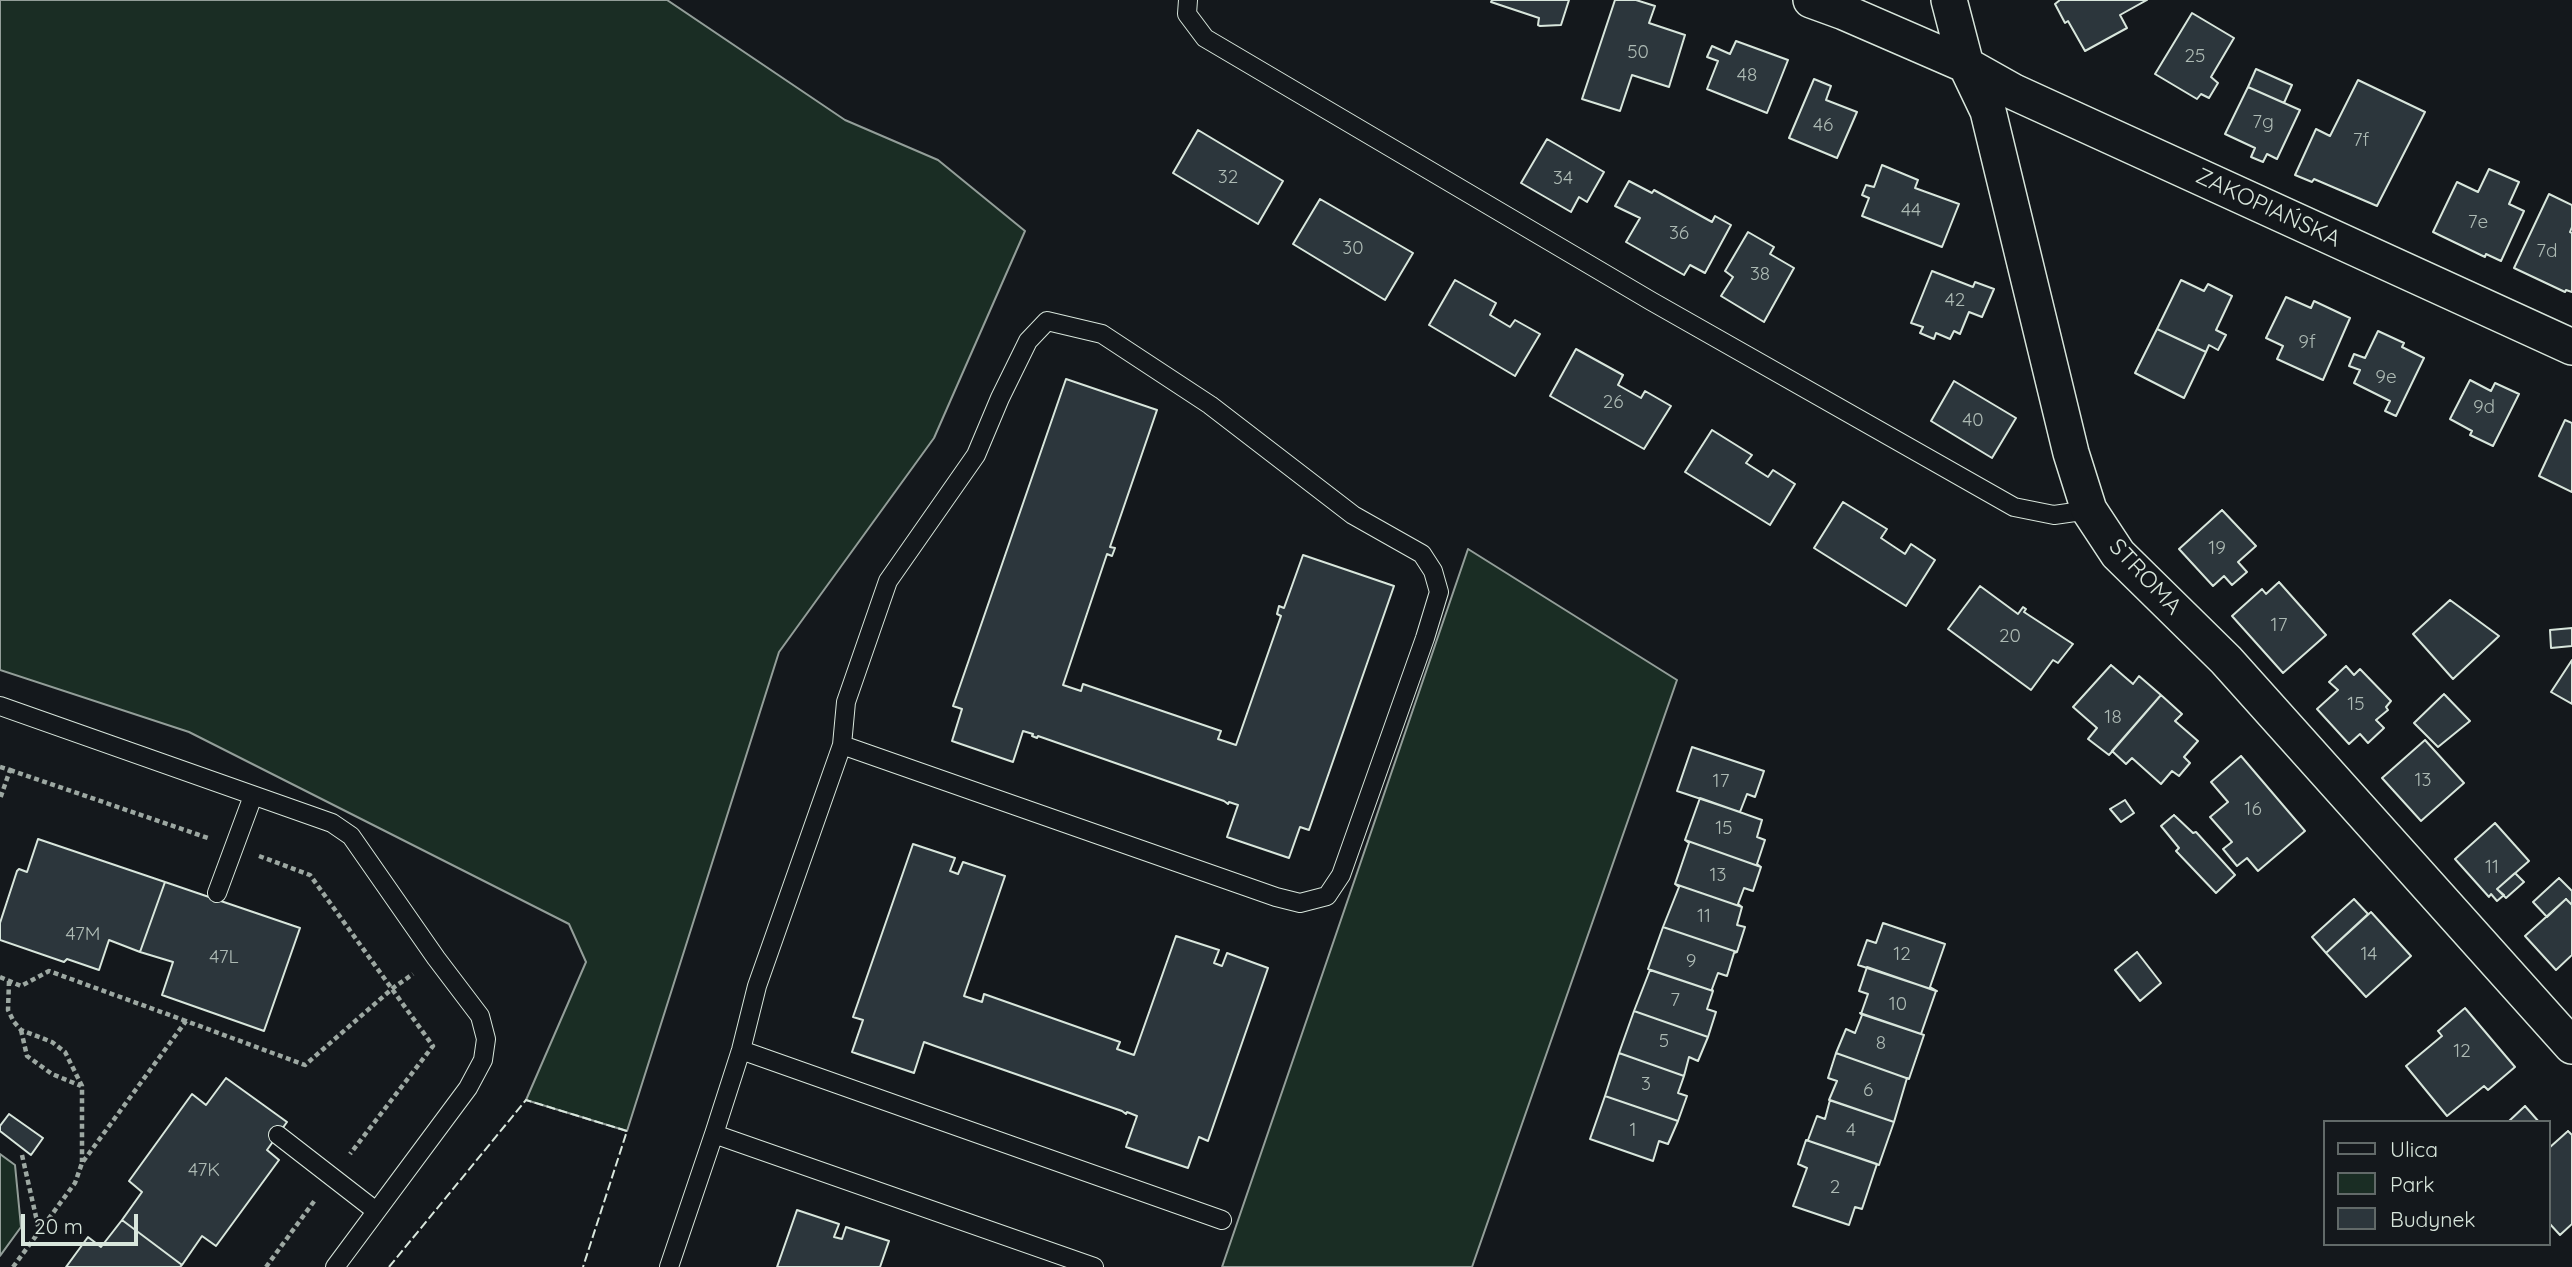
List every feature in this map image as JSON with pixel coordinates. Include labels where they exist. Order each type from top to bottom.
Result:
[{"type":"street","points":[[1811,0],[1966,65]]},
{"type":"street","name":"STROMA","points":[[1949,0],[1966,65],[1988,111],[2071,453],[2089,510],[2118,554],[2226,660],[2572,1046]]},
{"type":"street","name":"ZAKOPIAŃSKA","points":[[1966,65],[2014,92],[2572,347]]},
{"type":"lane","points":[[1188,0],[1187,14],[1205,38],[1651,300],[2014,507],[2054,515],[2089,510]]},
{"type":"lane","points":[[669,1267],[741,1050],[757,986],[842,745],[846,702],[888,581],[976,455],[1028,341],[1047,321],[1102,334],[1210,405],[1353,515],[1422,554],[1433,571],[1439,592],[1341,875],[1327,896],[1300,903],[1276,897],[842,745]]},
{"type":"lane","points":[[0,706],[332,823],[351,836],[480,1016],[486,1039],[483,1060],[468,1088],[335,1267]]},
{"type":"lane","points":[[217,893],[253,796]]},
{"type":"lane","points":[[741,1050],[1222,1220]]},
{"type":"lane","points":[[714,1134],[1094,1267]]},
{"type":"lane","points":[[278,1135],[376,1211]]},
{"type":"path","points":[[0,767],[310,875],[433,1046],[266,1267]]},
{"type":"path","points":[[0,799],[10,770]]},
{"type":"path","points":[[0,977],[21,986],[49,971],[305,1065],[393,988],[436,958]]},
{"type":"path","points":[[9,981],[8,1010],[21,1031],[27,1056],[52,1074],[82,1086]]},
{"type":"path","points":[[13,1267],[75,1183],[82,1163],[187,1021]]},
{"type":"path","points":[[21,1031],[52,1042],[65,1052],[82,1086],[82,1163]]},
{"type":"path","points":[[22,1155],[40,1231]]},
{"type":"green space","points":[[0,0],[667,0],[845,120],[938,160],[1025,231],[934,438],[779,652],[627,1131],[526,1100],[586,962],[569,924],[189,732],[0,670]]},
{"type":"green space","points":[[1468,549],[1677,680],[1472,1267],[1222,1267]]},
{"type":"green space","points":[[0,1154],[15,1165],[21,1227],[0,1256]]},
{"type":"building","points":[[1569,0],[1561,25],[1540,26],[1539,18],[1491,2]]},
{"type":"building","points":[[1615,0],[1636,0],[1655,6],[1649,23],[1685,35],[1669,87],[1632,75],[1620,111],[1582,99]]},
{"type":"building","points":[[2060,0],[2147,0],[2120,15],[2127,28],[2085,51],[2055,4]]},
{"type":"building","points":[[2192,13],[2234,38],[2211,77],[2218,83],[2209,98],[2201,94],[2197,99],[2155,74]]},
{"type":"building","points":[[1736,41],[1788,60],[1767,113],[1707,89],[1718,61],[1707,57],[1712,46],[1730,54]]},
{"type":"building","points":[[2256,69],[2292,85],[2284,103],[2248,87]]},
{"type":"building","points":[[1814,79],[1831,86],[1826,100],[1857,112],[1837,158],[1789,138]]},
{"type":"building","points":[[2358,80],[2425,112],[2377,206],[2314,179],[2312,182],[2295,175],[2316,129],[2330,136]]},
{"type":"building","points":[[2248,87],[2300,110],[2277,159],[2267,154],[2263,162],[2251,157],[2255,148],[2225,134]]},
{"type":"building","points":[[1198,130],[1283,181],[1258,224],[1173,173]]},
{"type":"building","points":[[1547,139],[1604,172],[1587,202],[1579,197],[1571,212],[1521,183]]},
{"type":"building","points":[[1882,165],[1918,180],[1915,188],[1959,204],[1942,247],[1862,216],[1869,198],[1862,195],[1866,185],[1874,187]]},
{"type":"building","points":[[2489,169],[2519,182],[2509,204],[2524,211],[2501,261],[2486,254],[2485,257],[2433,232],[2457,182],[2478,192]]},
{"type":"building","points":[[1629,181],[1652,193],[1654,190],[1712,222],[1715,216],[1731,225],[1705,273],[1690,265],[1684,275],[1626,242],[1640,218],[1615,206]]},
{"type":"building","points":[[2549,194],[2572,205],[2572,292],[2565,292],[2514,268]]},
{"type":"building","points":[[1320,199],[1413,253],[1385,300],[1293,244]]},
{"type":"building","points":[[1748,232],[1774,247],[1770,254],[1794,268],[1764,322],[1721,296],[1733,277],[1725,271]]},
{"type":"building","points":[[1932,271],[1973,287],[1975,282],[1994,289],[1982,317],[1969,312],[1960,334],[1954,331],[1950,339],[1936,333],[1934,339],[1920,333],[1923,327],[1911,323]]},
{"type":"building","points":[[1455,280],[1496,303],[1490,315],[1510,327],[1515,320],[1540,334],[1515,376],[1429,325]]},
{"type":"building","points":[[2181,280],[2204,291],[2208,284],[2232,296],[2216,330],[2226,335],[2218,350],[2209,345],[2206,352],[2157,329]]},
{"type":"building","points":[[2286,297],[2311,308],[2314,301],[2350,318],[2323,380],[2277,359],[2283,346],[2266,338]]},
{"type":"building","points":[[2157,329],[2206,352],[2184,398],[2135,373]]},
{"type":"building","points":[[2378,331],[2404,343],[2402,347],[2424,358],[2396,416],[2385,411],[2390,401],[2354,383],[2360,370],[2349,366],[2354,354],[2365,358]]},
{"type":"building","points":[[1576,349],[1623,375],[1618,385],[1641,398],[1645,391],[1671,406],[1644,449],[1550,396]]},
{"type":"building","points":[[1066,379],[1157,410],[1110,547],[1115,548],[1112,556],[1107,554],[1063,685],[1081,691],[1083,684],[1221,731],[1218,739],[1236,745],[1281,616],[1277,614],[1279,606],[1284,608],[1303,555],[1394,586],[1309,830],[1300,827],[1289,858],[1227,837],[1238,805],[1228,804],[1023,731],[1013,762],[952,741],[962,709],[953,706]]},
{"type":"building","points":[[2470,380],[2491,391],[2495,383],[2519,394],[2493,446],[2470,435],[2472,431],[2450,419]]},
{"type":"building","points":[[1954,381],[2016,418],[1992,458],[1931,421]]},
{"type":"building","points":[[2565,420],[2572,423],[2572,492],[2539,476]]},
{"type":"building","points":[[1712,430],[1752,455],[1746,463],[1768,477],[1773,470],[1795,484],[1770,525],[1685,472]]},
{"type":"building","points":[[1843,502],[1887,529],[1881,538],[1905,554],[1911,544],[1935,560],[1906,606],[1814,548]]},
{"type":"building","points":[[2222,510],[2256,546],[2238,562],[2247,572],[2232,585],[2224,576],[2213,586],[2179,549]]},
{"type":"building","points":[[2279,582],[2326,635],[2283,673],[2232,616],[2262,589],[2266,594]]},
{"type":"building","points":[[1980,586],[2018,614],[2023,607],[2026,609],[2024,612],[2073,644],[2058,663],[2053,660],[2031,690],[1948,629]]},
{"type":"building","points":[[2450,600],[2499,636],[2453,679],[2413,634]]},
{"type":"building","points":[[2572,628],[2572,646],[2551,648],[2550,630]]},
{"type":"building","points":[[2572,660],[2572,704],[2551,692]]},
{"type":"building","points":[[2111,665],[2133,684],[2139,676],[2161,695],[2109,755],[2088,739],[2097,728],[2073,707]]},
{"type":"building","points":[[2346,666],[2354,675],[2360,669],[2391,701],[2386,707],[2388,710],[2376,720],[2384,728],[2368,743],[2360,734],[2349,744],[2317,709],[2338,690],[2329,682]]},
{"type":"building","points":[[2444,694],[2470,721],[2438,747],[2414,723]]},
{"type":"building","points":[[2161,695],[2182,714],[2175,721],[2198,741],[2184,757],[2190,763],[2179,776],[2172,771],[2161,784],[2132,758],[2126,764],[2112,751]]},
{"type":"building","points":[[2425,740],[2464,783],[2421,821],[2382,778]]},
{"type":"building","points":[[1692,747],[1764,771],[1755,797],[1747,794],[1740,812],[1677,791]]},
{"type":"building","points":[[2241,756],[2305,831],[2258,871],[2247,858],[2237,866],[2223,849],[2232,842],[2210,817],[2228,802],[2211,782]]},
{"type":"building","points":[[1700,798],[1762,820],[1757,837],[1765,840],[1757,864],[1761,867],[1685,840]]},
{"type":"building","points":[[2125,800],[2134,813],[2121,822],[2110,809]]},
{"type":"building","points":[[2174,815],[2193,833],[2196,832],[2235,875],[2216,893],[2176,851],[2179,848],[2161,826]]},
{"type":"building","points":[[2495,823],[2529,861],[2497,889],[2504,895],[2497,901],[2491,894],[2489,897],[2455,859]]},
{"type":"building","points":[[38,839],[165,882],[140,952],[109,940],[99,970],[67,959],[64,962],[0,940],[0,923],[17,871],[19,869],[27,872]]},
{"type":"building","points":[[1685,840],[1761,867],[1753,891],[1744,888],[1738,904],[1742,907],[1675,884],[1689,843]]},
{"type":"building","points":[[913,844],[955,858],[950,871],[958,874],[963,862],[1005,876],[964,996],[982,1002],[984,994],[1120,1042],[1117,1049],[1134,1055],[1176,936],[1219,950],[1214,963],[1222,966],[1227,953],[1268,968],[1208,1141],[1199,1137],[1188,1168],[1126,1147],[1137,1116],[1127,1112],[1126,1114],[924,1042],[914,1073],[852,1052],[863,1020],[853,1017]]},
{"type":"building","points":[[2515,873],[2524,882],[2506,898],[2497,889]]},
{"type":"building","points":[[2559,878],[2572,891],[2572,905],[2566,899],[2547,917],[2533,902]]},
{"type":"building","points":[[165,882],[300,928],[264,1031],[162,995],[173,962],[140,952]]},
{"type":"building","points":[[1675,884],[1742,907],[1737,925],[1745,927],[1737,952],[1663,927],[1679,887]]},
{"type":"building","points":[[2354,899],[2368,914],[2326,953],[2312,937]]},
{"type":"building","points":[[2566,899],[2572,905],[2572,955],[2556,970],[2525,936]]},
{"type":"building","points":[[2371,912],[2411,956],[2366,997],[2326,953]]},
{"type":"building","points":[[1883,923],[1945,944],[1930,987],[1937,991],[1858,965],[1867,940],[1876,943]]},
{"type":"building","points":[[1663,927],[1737,952],[1734,953],[1727,976],[1718,973],[1713,991],[1648,969]]},
{"type":"building","points":[[2137,952],[2161,983],[2140,1001],[2115,970]]},
{"type":"building","points":[[1867,967],[1936,991],[1921,1034],[1861,1014],[1868,994],[1859,991]]},
{"type":"building","points":[[1650,970],[1713,991],[1707,1009],[1716,1012],[1708,1037],[1634,1011]]},
{"type":"building","points":[[2465,1008],[2515,1067],[2488,1090],[2484,1086],[2447,1116],[2406,1066],[2442,1036],[2438,1031]]},
{"type":"building","points":[[1634,1011],[1708,1037],[1698,1061],[1689,1057],[1684,1076],[1619,1053]]},
{"type":"building","points":[[1860,1013],[1924,1035],[1909,1079],[1836,1053],[1846,1029],[1855,1033],[1862,1015]]},
{"type":"building","points":[[1619,1053],[1684,1076],[1678,1093],[1687,1096],[1678,1121],[1605,1096]]},
{"type":"building","points":[[1836,1053],[1907,1078],[1894,1122],[1829,1100],[1837,1081],[1828,1078]]},
{"type":"building","points":[[226,1078],[287,1122],[267,1150],[279,1160],[216,1246],[202,1236],[182,1265],[122,1220],[142,1192],[129,1181],[192,1094],[206,1105]]},
{"type":"building","points":[[1605,1096],[1678,1121],[1668,1144],[1659,1141],[1653,1161],[1590,1139]]},
{"type":"building","points":[[1830,1100],[1894,1122],[1879,1165],[1806,1140],[1817,1116],[1825,1119]]},
{"type":"building","points":[[2525,1106],[2537,1120],[2510,1120]]},
{"type":"building","points":[[9,1114],[43,1138],[31,1155],[0,1131],[0,1126]]},
{"type":"building","points":[[2568,1131],[2572,1135],[2572,1224],[2560,1235],[2551,1225],[2551,1146]]},
{"type":"building","points":[[1806,1140],[1877,1164],[1862,1209],[1855,1207],[1849,1225],[1793,1206],[1807,1168],[1798,1164]]},
{"type":"building","points":[[797,1210],[839,1224],[834,1237],[842,1239],[846,1227],[889,1241],[880,1267],[777,1267]]},
{"type":"building","points":[[122,1220],[182,1265],[66,1267],[88,1237],[101,1247]]},
{"type":"fence","points":[[389,1267],[526,1100],[627,1131],[583,1267]]}]
